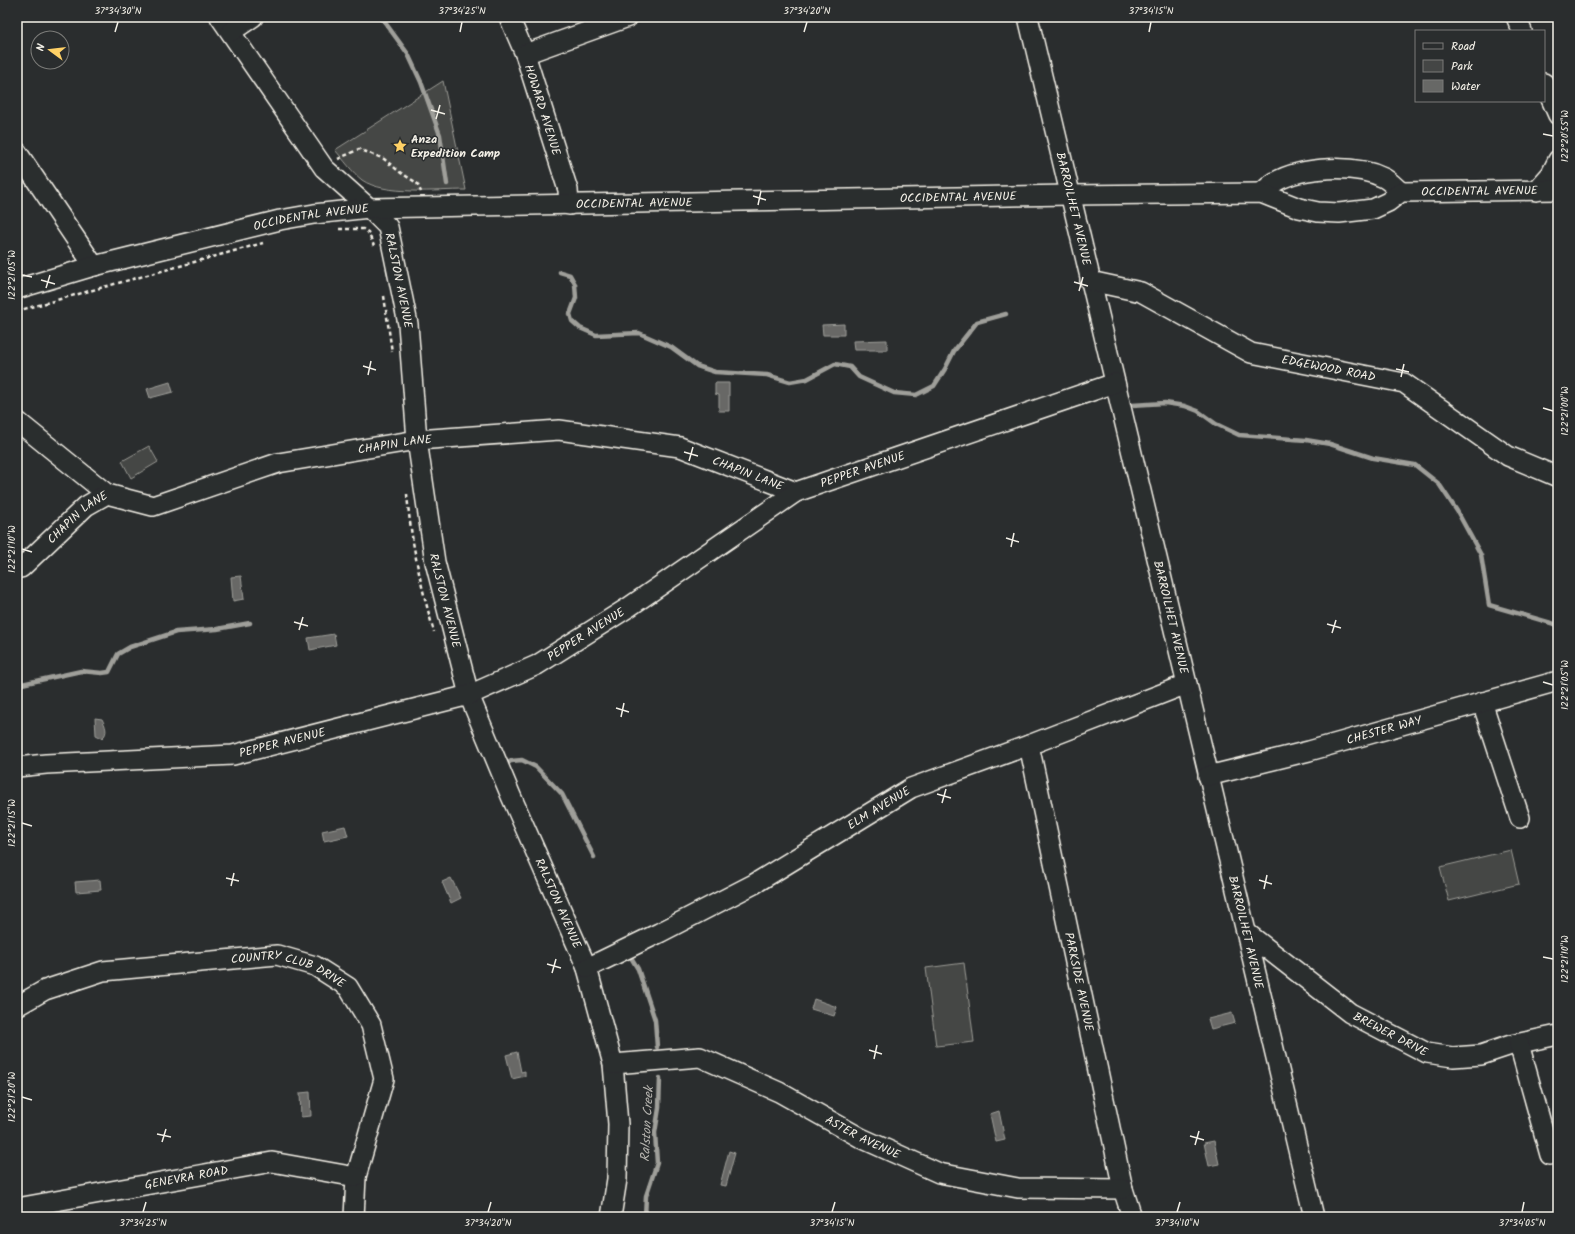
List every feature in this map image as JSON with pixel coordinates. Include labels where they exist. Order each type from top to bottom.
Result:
[{"type":"street","points":[[226,24],[253,17]]},
{"type":"street","name":"HOWARD AVENUE","points":[[509,17],[525,54],[568,190],[569,205]]},
{"type":"street","points":[[525,54],[628,17]]},
{"type":"street","name":"BARROILHET AVENUE","points":[[1028,17],[1314,1217]]},
{"type":"street","points":[[1516,17],[1522,30]]},
{"type":"street","name":"RALSTON AVENUE","points":[[226,24],[324,168],[388,227],[408,324],[417,440],[435,562],[469,695],[511,796],[587,968],[613,1064],[618,1124],[617,1179],[611,1217]]},
{"type":"street","points":[[1545,85],[1558,115]]},
{"type":"street","points":[[17,152],[94,266]]},
{"type":"street","points":[[1536,191],[1551,174],[1558,160]]},
{"type":"street","points":[[1261,193],[1275,182],[1290,176],[1326,169],[1352,169],[1372,173],[1386,178],[1401,192]]},
{"type":"street","name":"OCCIDENTAL AVENUE","points":[[17,290],[94,266],[280,220],[314,214],[369,208],[1070,195],[1261,193],[1299,208],[1339,214],[1373,208],[1388,202],[1401,192],[1558,190]]},
{"type":"street","name":"EDGEWOOD ROAD","points":[[1090,281],[1141,292],[1251,353],[1404,383],[1508,456],[1558,477]]},
{"type":"street","name":"PEPPER AVENUE","points":[[17,767],[46,764],[233,755],[469,695],[537,665],[629,607],[796,492],[1115,383]]},
{"type":"street","points":[[17,421],[107,494]]},
{"type":"street","name":"CHAPIN LANE","points":[[21,568],[86,506],[107,494],[153,506],[278,463],[417,440],[559,430],[567,431],[680,447],[796,492]]},
{"type":"street","name":"CHESTER WAY","points":[[1208,776],[1309,751],[1558,681]]},
{"type":"street","name":"ELM AVENUE","points":[[587,968],[754,884],[911,788],[1029,745],[1187,684]]},
{"type":"street","points":[[1482,702],[1520,818]]},
{"type":"street","name":"PARKSIDE AVENUE","points":[[1029,745],[1124,1189],[1132,1217]]},
{"type":"street","name":"BREWER DRIVE","points":[[1247,933],[1350,1013],[1427,1053],[1453,1056],[1481,1055],[1558,1035]]},
{"type":"street","name":"COUNTRY CLUB DRIVE","points":[[17,1006],[45,990],[103,971],[277,955],[315,966],[348,987],[371,1025],[384,1080],[356,1177],[354,1217]]},
{"type":"street","points":[[1519,1044],[1550,1155]]},
{"type":"street","name":"ASTER AVENUE","points":[[613,1064],[700,1057],[779,1092],[861,1138],[939,1172],[1018,1188],[1124,1189]]},
{"type":"street","name":"GENEVRA ROAD","points":[[17,1208],[272,1162],[356,1177]]},
{"type":"path","points":[[324,168],[343,156],[359,149],[384,159],[401,173],[417,183],[427,207]]},
{"type":"path","points":[[336,229],[363,229],[368,232],[376,254]]},
{"type":"path","points":[[17,311],[265,242]]},
{"type":"path","points":[[383,292],[392,353]]},
{"type":"path","points":[[407,492],[410,527],[421,588],[436,640]]},
{"type":"green space","points":[[443,81],[466,190],[398,190],[372,185],[358,177],[335,150]]},
{"type":"green space","points":[[149,446],[158,462],[131,478],[122,461]]},
{"type":"green space","points":[[1511,850],[1519,884],[1449,901],[1440,867]]},
{"type":"green space","points":[[964,963],[974,1042],[936,1046],[926,968]]},
{"type":"water","points":[[844,324],[844,335],[823,335],[822,325]]},
{"type":"water","points":[[887,340],[887,350],[854,350],[853,341]]},
{"type":"water","points":[[170,382],[173,392],[150,398],[147,389]]},
{"type":"water","points":[[715,383],[729,383],[729,411],[719,411],[719,395],[715,394]]},
{"type":"water","points":[[241,576],[244,599],[233,601],[231,577]]},
{"type":"water","points":[[334,634],[336,645],[310,650],[308,638]]},
{"type":"water","points":[[95,718],[102,719],[105,726],[106,731],[102,738],[96,735]]},
{"type":"water","points":[[345,826],[348,836],[324,841],[322,831]]},
{"type":"water","points":[[451,878],[461,898],[451,903],[442,882]]},
{"type":"water","points":[[100,880],[101,890],[76,892],[75,882]]},
{"type":"water","points":[[814,999],[837,1007],[834,1016],[811,1009]]},
{"type":"water","points":[[1232,1013],[1235,1023],[1211,1029],[1208,1019]]},
{"type":"water","points":[[517,1052],[521,1072],[525,1071],[525,1076],[512,1079],[506,1055]]},
{"type":"water","points":[[310,1092],[311,1116],[301,1117],[300,1093]]},
{"type":"water","points":[[999,1111],[1005,1140],[996,1142],[990,1114]]},
{"type":"water","points":[[1214,1141],[1219,1164],[1209,1166],[1204,1143]]},
{"type":"water","points":[[729,1151],[735,1153],[726,1186],[720,1185]]},
{"type":"waterway","points":[[381,17],[408,54],[421,82],[440,135],[447,184]]},
{"type":"waterway","points":[[560,272],[570,275],[575,284],[576,298],[570,314],[572,321],[580,328],[596,335],[639,333],[671,347],[697,366],[715,372],[767,375],[790,382],[807,379],[835,364],[850,367],[859,377],[894,393],[916,395],[934,386],[954,351],[977,322],[1006,314]]},
{"type":"waterway","points":[[1132,405],[1165,403],[1185,406],[1198,411],[1216,424],[1239,435],[1306,440],[1330,444],[1373,458],[1415,465],[1439,484],[1457,511],[1481,555],[1489,605],[1558,625]]},
{"type":"waterway","name":"Ralston Creek","points":[[17,683],[22,684],[81,671],[102,673],[109,672],[118,654],[130,647],[176,632],[217,629],[250,623]]},
{"type":"waterway","name":"Ralston Creek","points":[[505,765],[511,761],[522,760],[536,767],[562,794],[594,857]]},
{"type":"waterway","name":"Ralston Creek","points":[[632,959],[638,969],[655,1020],[657,1047]]},
{"type":"waterway","name":"Ralston Creek","points":[[645,1217],[646,1196],[657,1163],[655,1133],[659,1108],[660,1078]]},
{"type":"place","name":"Anza Expedition Camp","points":[[400,146]]}]
